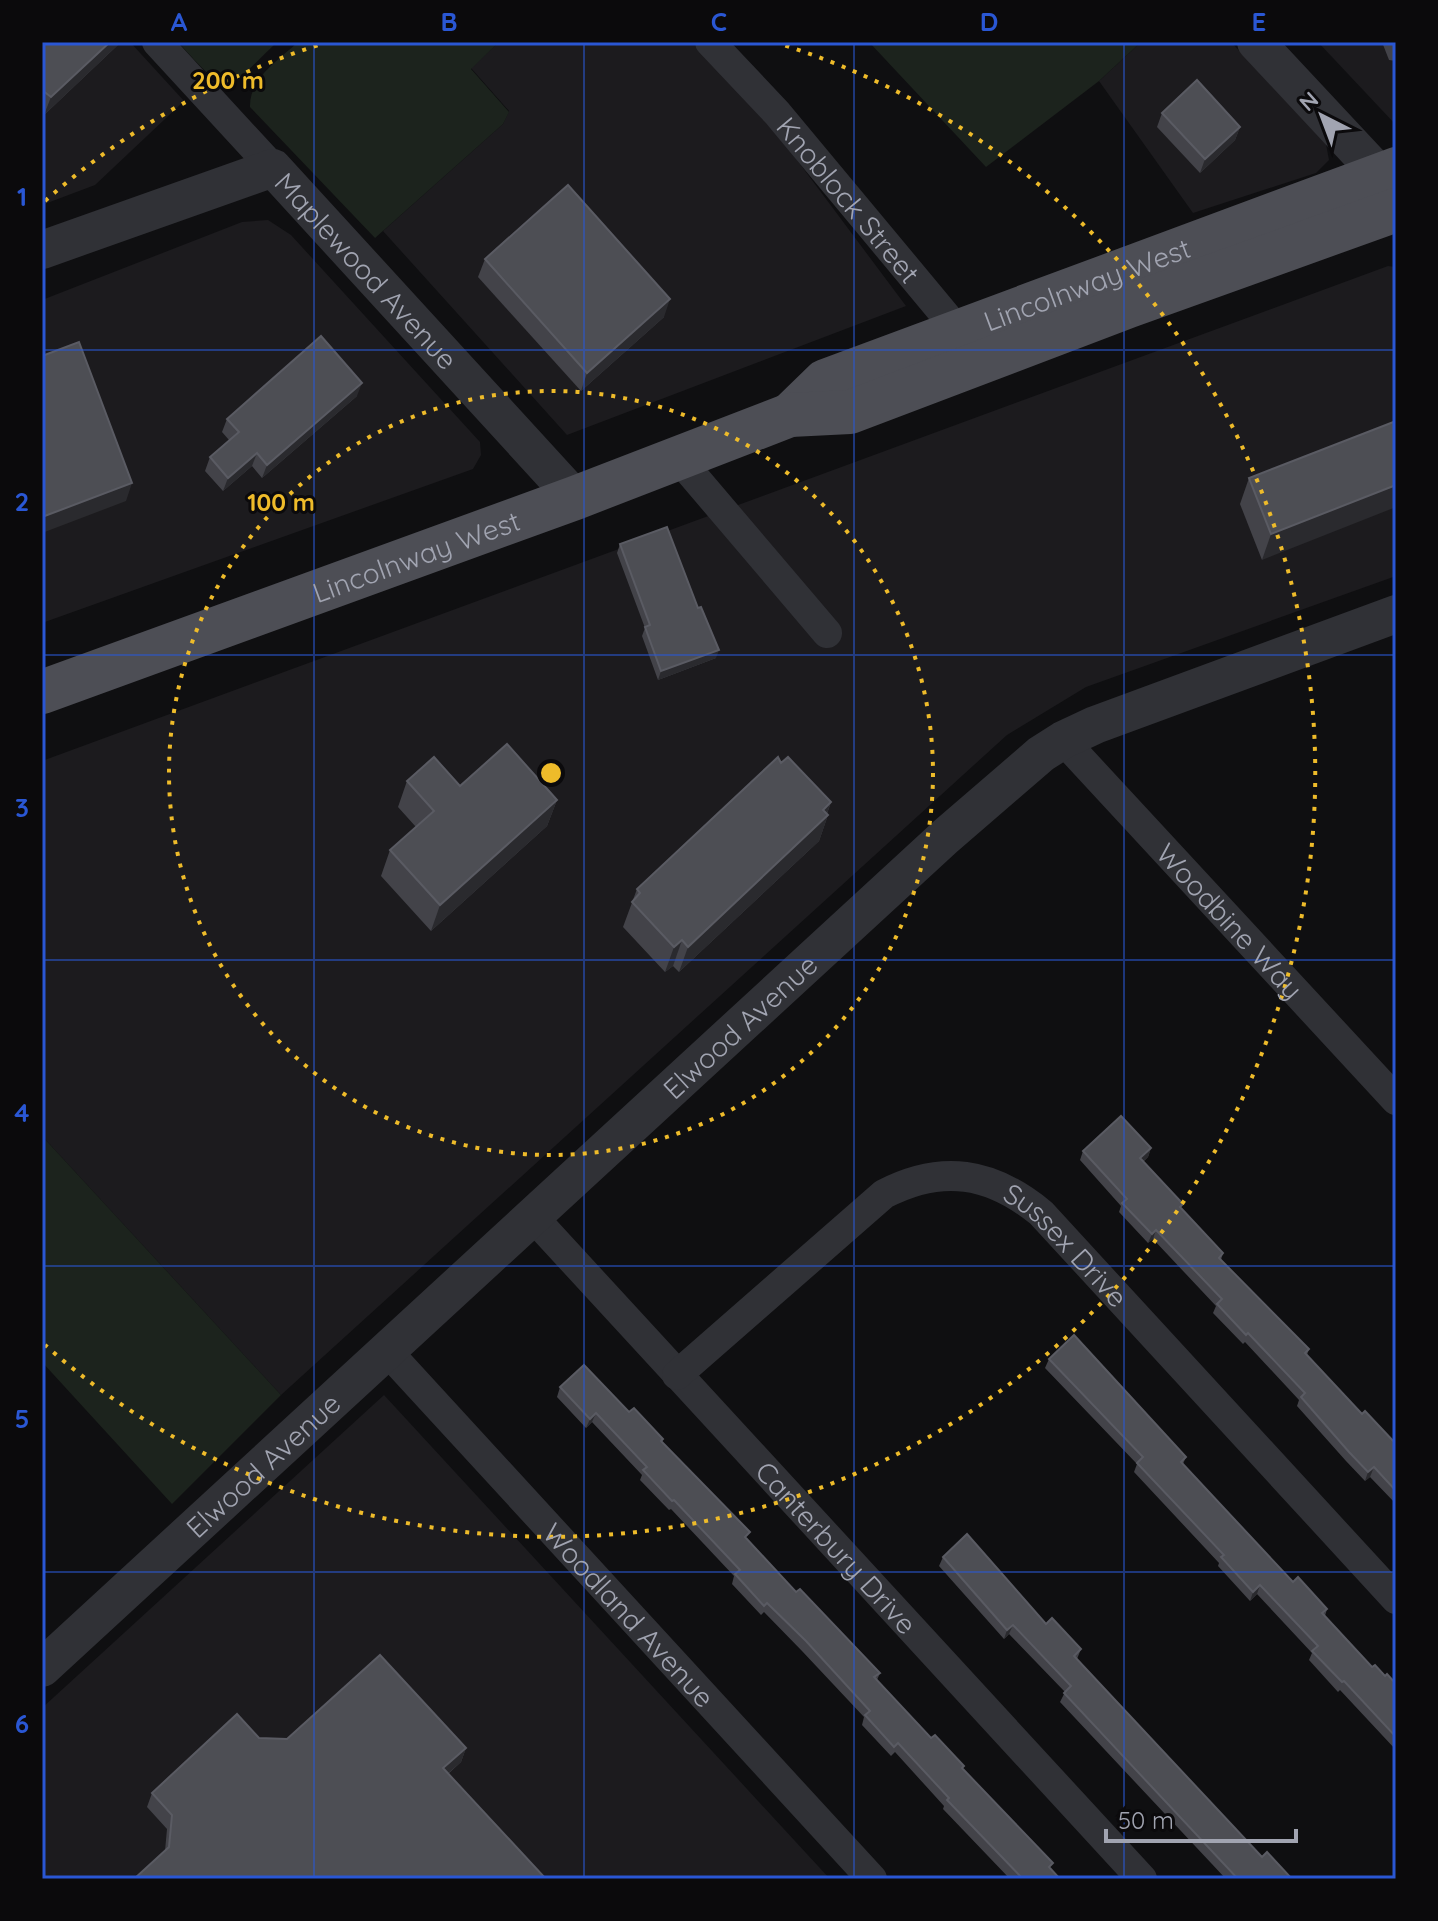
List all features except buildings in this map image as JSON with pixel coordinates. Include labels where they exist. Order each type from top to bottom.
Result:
[{"type":"main road","name":"Lincolnway West","points":[[42,692],[575,498],[790,415],[825,381],[970,346],[1392,187]]},
{"type":"street","name":"Maplewood Avenue","points":[[157,42],[575,498]]},
{"type":"street","name":"Knoblock Street","points":[[710,42],[777,113],[970,346]]},
{"type":"street","points":[[1256,42],[1392,187]]},
{"type":"street","points":[[42,250],[273,168]]},
{"type":"street","points":[[679,459],[827,633]]},
{"type":"street","name":"Elwood Avenue","points":[[42,1668],[946,836],[1041,754],[1095,725],[1396,614]]},
{"type":"street","name":"Woodbine Way","points":[[1063,740],[1396,1100]]},
{"type":"street","name":"Sussex Drive","points":[[677,1375],[884,1194],[903,1184],[931,1176],[973,1177],[1000,1186],[1041,1213],[1396,1599]]},
{"type":"street","name":"Canterbury Drive","points":[[532,1216],[1142,1879]]},
{"type":"street","name":"Woodland Avenue","points":[[387,1351],[872,1879]]},
{"type":"shaded area","points":[[42,42],[130,42],[184,101],[95,185],[42,205]]},
{"type":"shaded area","points":[[178,42],[277,42],[246,72],[227,83],[218,81],[208,73]]},
{"type":"shaded area","points":[[298,42],[499,42],[471,69],[509,112],[503,124],[375,238],[250,107],[254,87],[260,78]]},
{"type":"shaded area","points":[[499,42],[692,42],[782,140],[906,306],[567,435],[383,231],[503,124],[509,111],[471,68]]},
{"type":"shaded area","points":[[869,42],[1141,42],[1099,81],[986,167]]},
{"type":"shaded area","points":[[1141,42],[1231,42],[1326,144],[1329,160],[1316,173],[1193,213],[1099,81]]},
{"type":"shaded area","points":[[1318,42],[1396,42],[1396,125]]},
{"type":"shaded area","points":[[268,220],[291,235],[480,442],[481,455],[473,469],[42,623],[42,300],[242,222]]},
{"type":"shaded area","points":[[1388,266],[1396,267],[1396,576],[1086,687],[1007,735],[281,1395],[42,1136],[42,761]]},
{"type":"shaded area","points":[[42,1136],[281,1395],[172,1504],[42,1362]]},
{"type":"shaded area","points":[[384,1395],[830,1879],[42,1879],[42,1708]]}]
